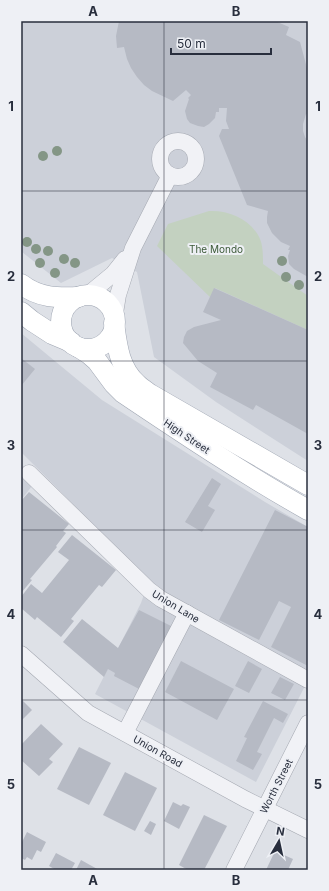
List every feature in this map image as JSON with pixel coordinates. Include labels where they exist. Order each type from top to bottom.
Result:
[{"type":"main road","points":[[21,284],[44,296],[62,298],[82,296],[93,296],[105,302],[113,313],[113,330],[110,337],[105,342],[92,348],[85,348],[74,344],[66,336],[62,329],[62,313],[66,306],[72,300],[82,296]]},
{"type":"main road","name":"High Street","points":[[21,312],[52,334],[74,344],[89,354],[97,361],[114,384],[123,393],[206,449],[282,496],[308,510]]},
{"type":"main road","name":"High Street","points":[[114,321],[116,342],[120,360],[136,384],[150,394],[308,485]]},
{"type":"street","points":[[114,321],[118,295],[133,248],[170,175]]},
{"type":"street","points":[[82,296],[90,293],[113,274],[133,248]]},
{"type":"street","name":"Union Lane","points":[[29,473],[149,590],[161,599],[308,680]]},
{"type":"street","points":[[125,733],[187,613]]},
{"type":"street","name":"Union Road","points":[[21,654],[88,713],[265,809],[308,830]]},
{"type":"street","name":"Worth Street","points":[[234,870],[308,723]]},
{"type":"shaded area","points":[[21,21],[308,21],[308,461],[216,402],[154,357],[137,272],[112,258],[61,283],[22,252]]},
{"type":"shaded area","points":[[21,333],[102,400],[265,502],[308,527],[308,680],[256,782],[95,694],[141,603],[149,580],[21,452]]},
{"type":"shaded area","points":[[21,475],[32,486],[21,500]]},
{"type":"green space","name":"The Mondo","points":[[209,211],[224,212],[239,217],[256,232],[262,245],[263,264],[308,296],[308,330],[215,288],[210,297],[157,246],[168,224]]},
{"type":"building","points":[[119,21],[275,21],[289,27],[286,35],[300,42],[308,72],[308,115],[306,114],[303,124],[303,131],[308,142],[308,277],[294,269],[289,264],[288,256],[290,250],[288,250],[290,246],[281,242],[272,233],[267,223],[268,211],[247,205],[219,136],[222,129],[229,129],[226,121],[227,108],[219,108],[219,112],[216,112],[215,118],[204,127],[190,123],[187,119],[185,111],[188,98],[191,95],[186,90],[173,101],[152,91],[137,77],[127,59],[124,47],[117,48],[116,36]]},
{"type":"building","points":[[214,288],[308,330],[308,434],[256,405],[253,410],[210,387],[217,373],[198,361],[183,343],[187,331],[194,327],[221,320],[203,312]]},
{"type":"building","points":[[21,358],[35,369],[21,386]]},
{"type":"building","points":[[212,478],[221,484],[208,506],[215,510],[202,532],[185,522]]},
{"type":"building","points":[[29,492],[69,524],[63,531],[66,533],[56,546],[57,547],[30,579],[32,580],[21,593],[21,501]]},
{"type":"building","points":[[275,510],[308,527],[308,666],[271,647],[291,607],[279,601],[259,640],[219,620]]},
{"type":"building","points":[[72,535],[116,570],[102,587],[99,585],[71,619],[74,621],[61,637],[37,617],[35,620],[21,608],[21,597],[31,584],[42,593],[69,560],[58,552]]},
{"type":"building","points":[[139,610],[175,628],[141,690],[114,676],[115,673],[108,669],[104,677],[63,642],[82,619],[118,648]]},
{"type":"building","points":[[181,661],[234,689],[217,720],[165,692]]},
{"type":"building","points":[[248,661],[262,669],[249,693],[235,686]]},
{"type":"building","points":[[280,677],[294,684],[285,700],[271,693]]},
{"type":"building","points":[[21,699],[32,710],[21,721]]},
{"type":"building","points":[[263,701],[288,714],[283,723],[274,718],[257,752],[262,754],[253,770],[236,761],[247,738],[244,737]]},
{"type":"building","points":[[41,724],[63,744],[49,759],[53,762],[39,776],[21,760],[21,745]]},
{"type":"building","points":[[79,747],[111,763],[89,805],[57,789]]},
{"type":"building","points":[[125,772],[157,788],[135,831],[103,815]]},
{"type":"building","points":[[173,802],[181,806],[183,804],[190,807],[179,829],[164,821]]},
{"type":"building","points":[[204,815],[227,826],[204,870],[188,870],[179,865]]},
{"type":"building","points":[[150,821],[156,824],[151,835],[144,831]]},
{"type":"building","points":[[27,832],[46,842],[41,852],[37,850],[32,860],[27,857],[25,860],[21,858],[21,844]]},
{"type":"building","points":[[275,851],[293,859],[288,870],[266,870]]},
{"type":"building","points":[[56,853],[75,863],[71,870],[56,870],[49,866]]},
{"type":"building","points":[[81,860],[99,870],[76,870]]}]
